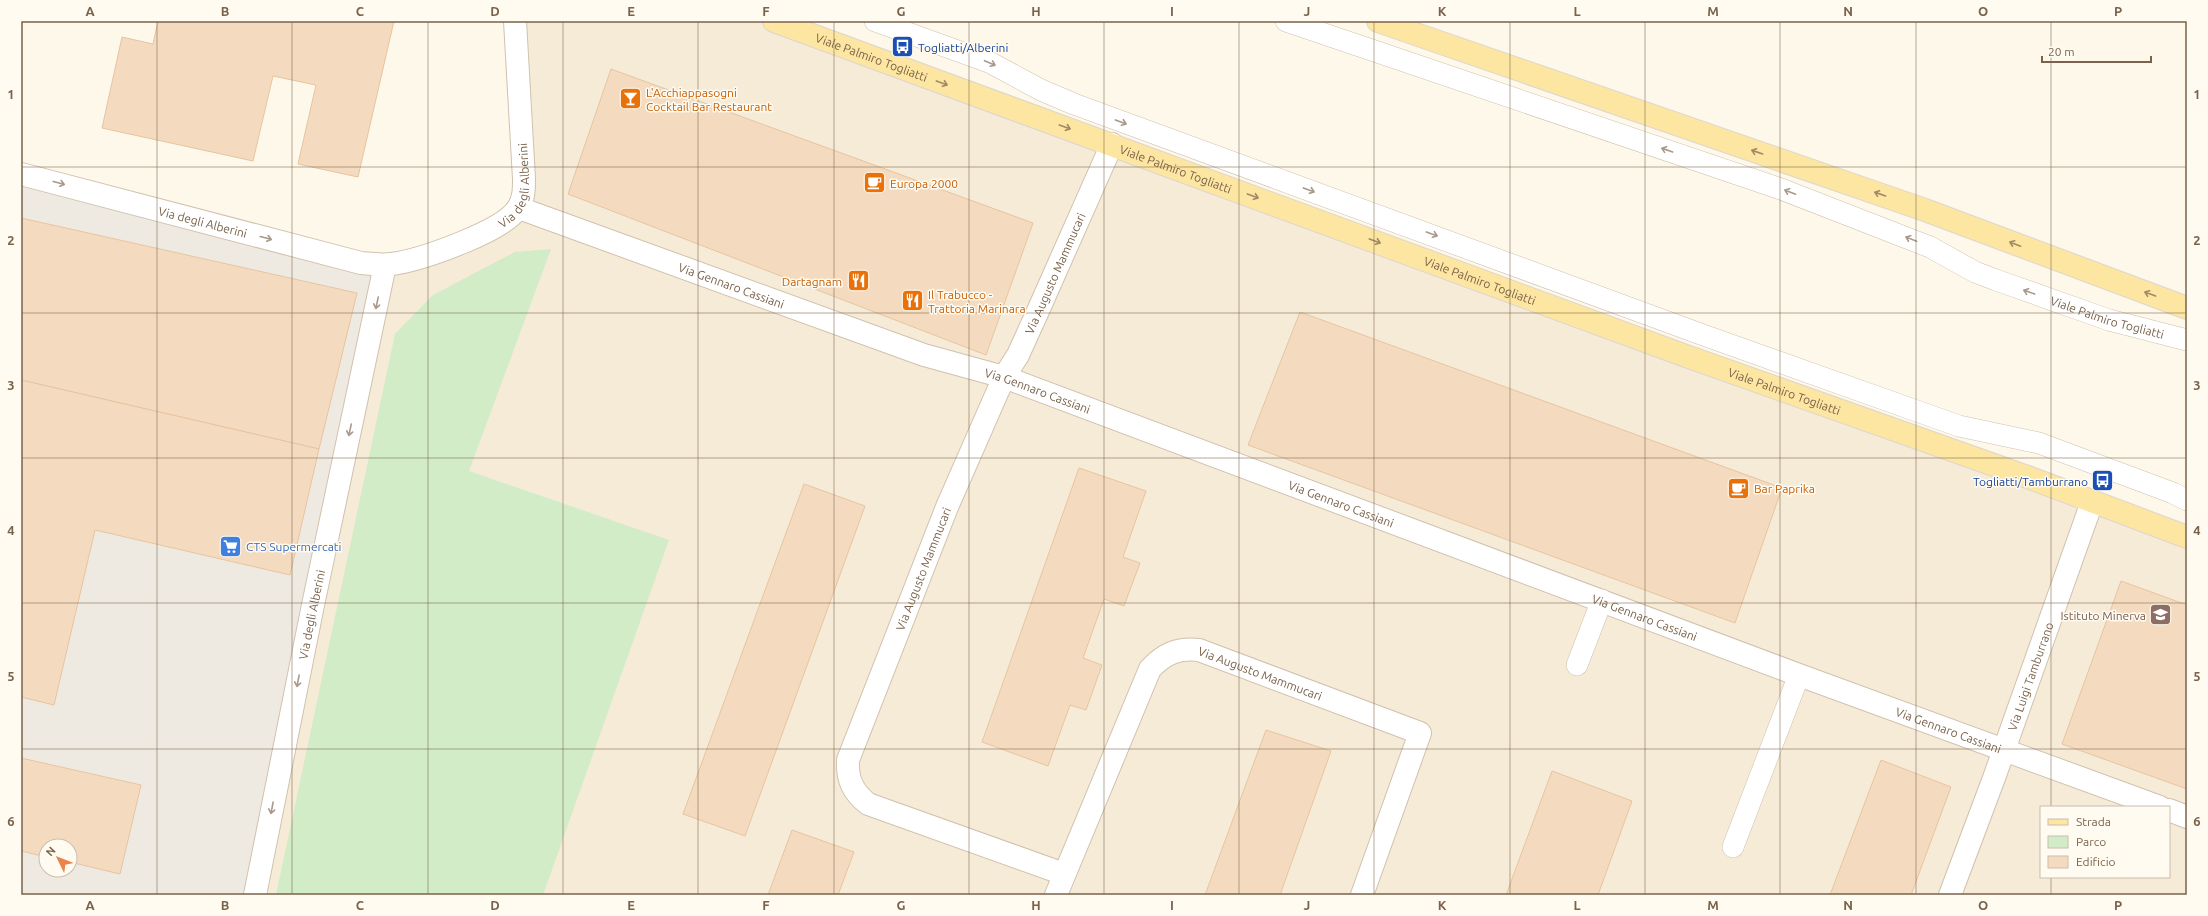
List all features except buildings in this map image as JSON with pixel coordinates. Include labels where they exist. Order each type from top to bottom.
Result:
[{"type":"main road","name":"Viale Palmiro Togliatti","points":[[774,21],[1679,353],[2026,476],[2187,537]]},
{"type":"main road","points":[[1378,21],[1925,210],[2187,308]]},
{"type":"street","name":"Via degli Alberini","points":[[21,174],[361,263],[385,265],[409,260],[468,240],[498,226],[510,218],[519,208],[524,194],[524,179],[515,21]]},
{"type":"street","name":"Via Augusto Mammucari","points":[[1064,874],[868,804],[858,796],[851,785],[848,773],[848,760],[947,507],[1004,376],[1018,355],[1112,144]]},
{"type":"street","name":"Via Gennaro Cassiani","points":[[519,208],[924,355],[1004,376],[1503,565],[1602,600],[1799,675],[2157,806]]},
{"type":"street","name":"Via degli Alberini","points":[[255,895],[313,605],[385,265]]},
{"type":"street","name":"Via Luigi Tamburrano","points":[[1950,895],[2004,750],[2092,502]]},
{"type":"street","name":"Via Augusto Mammucari","points":[[1056,895],[1150,669],[1160,659],[1172,652],[1186,648],[1199,650],[1420,733],[1362,895]]},
{"type":"street","points":[[2170,810],[2187,817]]},
{"type":"lane","name":"Viale Palmiro Togliatti","points":[[874,21],[991,63],[1041,90],[1221,159],[1952,423],[2038,443],[2174,493],[2187,500]]},
{"type":"lane","name":"Viale Palmiro Togliatti","points":[[1286,21],[1781,189],[1930,247],[1974,272],[2011,286],[2109,320],[2187,340]]},
{"type":"lane","points":[[1577,665],[1602,600]]},
{"type":"lane","points":[[1733,846],[1799,675]]},
{"type":"shaded area","points":[[513,21],[796,21],[2187,535],[2187,895],[255,895],[373,264],[468,240],[519,208]]},
{"type":"shaded area","points":[[21,174],[385,265],[255,895],[21,895]]},
{"type":"green space","points":[[551,249],[469,471],[669,540],[543,895],[276,895],[395,334],[433,295],[515,252]]},
{"type":"place","name":"Togliatti/Alberini","points":[[902,47]]},
{"type":"place","name":"L'Acchiappasogni Cocktail Bar Restaurant","points":[[631,99]]},
{"type":"place","name":"Europa 2000","points":[[875,183]]},
{"type":"place","name":"Dartagnam","points":[[858,281]]},
{"type":"place","name":"Il Trabucco - Trattoria Marinara","points":[[912,301]]},
{"type":"place","name":"Togliatti/Tamburrano","points":[[2103,481]]},
{"type":"place","name":"Bar Paprika","points":[[1739,488]]},
{"type":"place","name":"CTS Supermercati","points":[[230,546]]},
{"type":"place","name":"Istituto Minerva","points":[[2161,615]]}]
